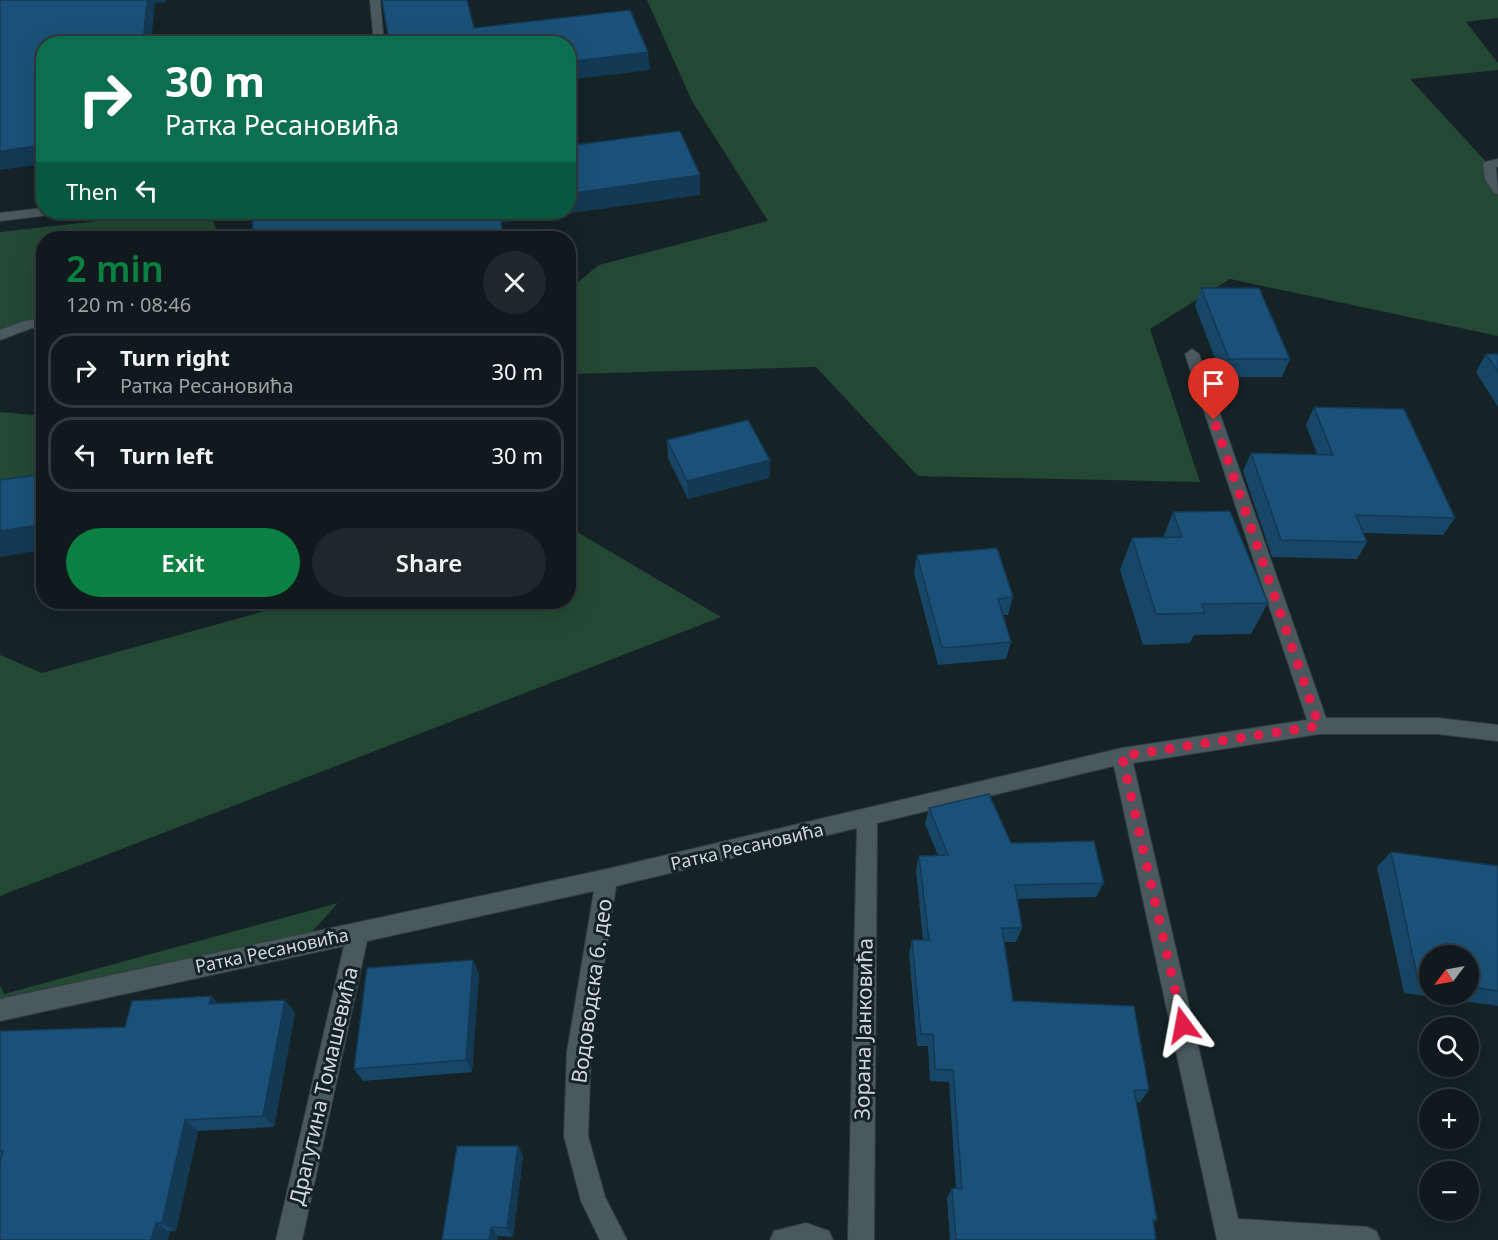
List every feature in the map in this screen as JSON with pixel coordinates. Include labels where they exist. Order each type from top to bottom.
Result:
[{"type":"street","points":[[375,0],[379,36]]},
{"type":"street","points":[[1498,163],[1489,165],[1491,179],[1498,190]]},
{"type":"street","points":[[0,217],[36,213]]},
{"type":"street","points":[[0,334],[36,323]]},
{"type":"street","points":[[1192,354],[1319,726]]},
{"type":"street","name":"Ратка Ресановића","points":[[0,1010],[607,879],[867,819],[1122,756],[1319,726],[1438,726],[1498,733]]},
{"type":"street","points":[[1122,756],[1229,1235],[1367,1240]]},
{"type":"street","name":"Зорана Јанковића","points":[[861,1240],[867,819]]},
{"type":"street","name":"Водоводска 6. део","points":[[607,879],[579,1052],[576,1136],[594,1201],[614,1240]]},
{"type":"street","name":"Драгутина Томашевића","points":[[289,1240],[358,932]]},
{"type":"street","points":[[783,1240],[806,1236],[820,1240]]},
{"type":"green space","points":[[647,0],[1498,0],[1498,18],[1466,22],[1498,63],[1498,70],[1410,79],[1489,165],[1498,181],[1498,336],[1230,279],[1150,329],[1200,482],[918,476],[816,367],[576,374],[576,284],[599,265],[768,221],[692,101]]},
{"type":"green space","points":[[116,219],[212,219],[217,231],[36,231],[36,324],[0,335],[0,232]]},
{"type":"green space","points":[[0,412],[36,415],[36,484],[0,491]]},
{"type":"green space","points":[[576,531],[721,617],[0,896],[0,655],[42,673],[272,609],[576,609]]},
{"type":"green space","points":[[338,903],[301,944],[0,1010],[0,985],[4,994]]},
{"type":"building","points":[[0,0],[147,0],[144,36],[36,36],[36,146],[0,151]]},
{"type":"building","points":[[382,0],[467,0],[474,28],[630,10],[648,52],[576,61],[576,36],[388,36]]},
{"type":"building","points":[[680,131],[700,175],[576,193],[576,145]]},
{"type":"building","points":[[253,219],[500,219],[503,231],[252,231]]},
{"type":"building","points":[[1201,288],[1259,288],[1290,359],[1229,359]]},
{"type":"building","points":[[1486,354],[1498,354],[1498,372]]},
{"type":"building","points":[[1314,407],[1404,409],[1455,518],[1356,515],[1367,542],[1281,540],[1251,453],[1333,455]]},
{"type":"building","points":[[748,420],[770,460],[687,481],[667,440]]},
{"type":"building","points":[[36,475],[36,525],[0,531],[0,480]]},
{"type":"building","points":[[1230,511],[1268,603],[1202,604],[1205,613],[1156,614],[1132,538],[1182,537],[1173,512]]},
{"type":"building","points":[[997,548],[1013,597],[998,599],[1011,642],[942,648],[917,555]]},
{"type":"building","points":[[989,794],[1011,843],[1094,841],[1104,883],[1015,885],[1022,928],[1002,928],[1013,1001],[1134,1006],[1149,1090],[1134,1090],[1157,1220],[1153,1220],[1156,1240],[956,1240],[952,1188],[962,1189],[953,1070],[935,1069],[933,1034],[921,1034],[912,940],[929,940],[919,856],[948,855],[929,808]]},
{"type":"building","points":[[1391,852],[1498,866],[1498,991],[1479,988],[1479,945],[1419,945],[1418,980]]},
{"type":"building","points":[[473,960],[466,1060],[354,1069],[367,968]]},
{"type":"building","points":[[211,996],[209,1004],[285,1000],[263,1116],[185,1120],[162,1223],[156,1223],[151,1240],[0,1240],[0,1162],[3,1151],[0,1151],[0,1031],[125,1027],[132,1001]]},
{"type":"building","points":[[457,1146],[518,1146],[507,1228],[491,1227],[489,1240],[442,1240]]},
{"type":"route","points":[[1183,1025],[1122,756],[1319,726],[1214,420]]}]
